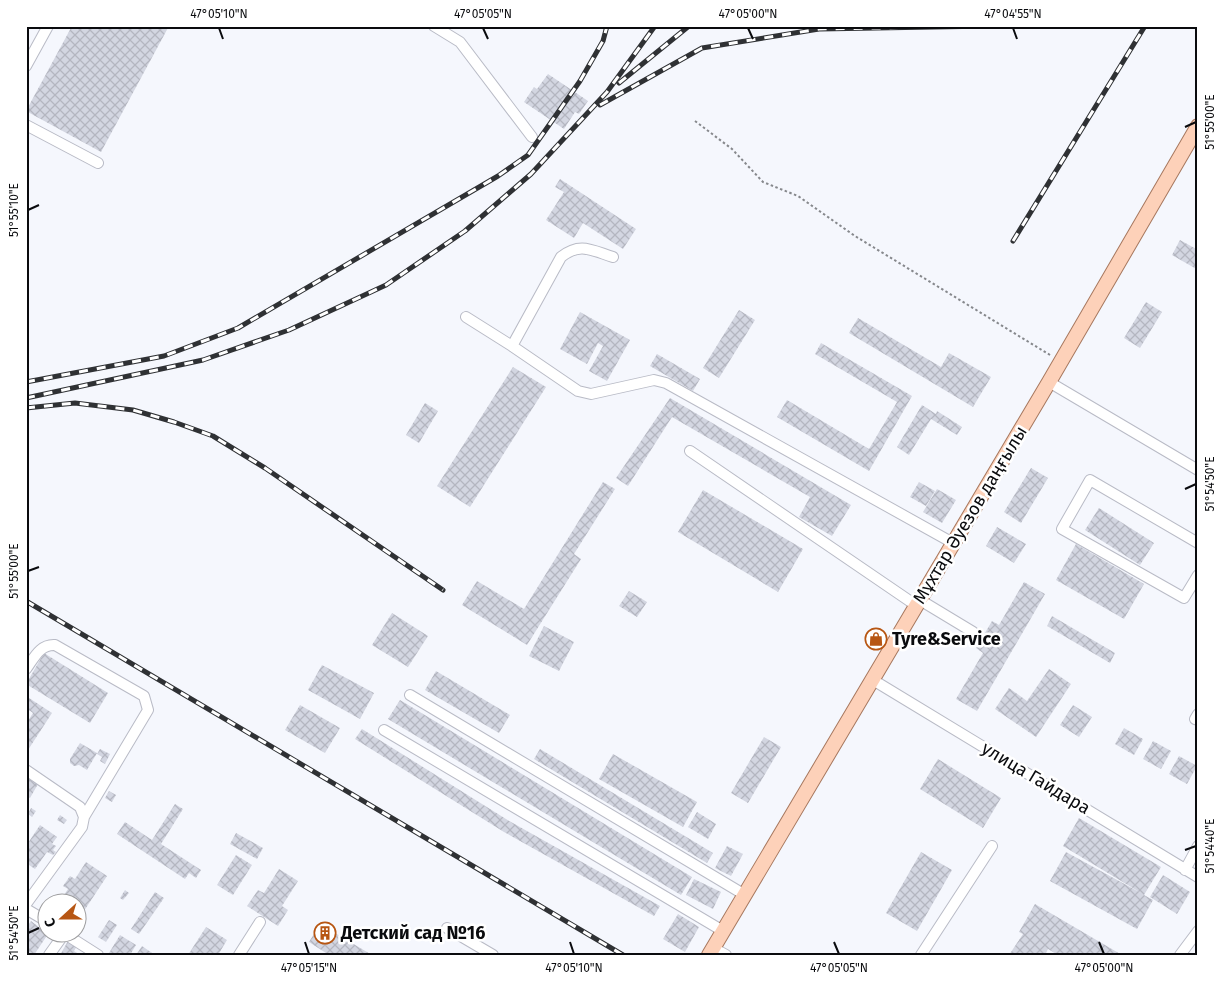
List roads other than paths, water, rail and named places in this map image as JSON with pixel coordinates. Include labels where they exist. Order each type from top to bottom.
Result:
[{"type":"main road","name":"Мұхтар Әуезов даңғылы","points":[[711,951],[919,603],[1196,132]]},
{"type":"street","points":[[26,66],[48,26]]},
{"type":"street","points":[[434,26],[460,42],[532,137]]},
{"type":"street","points":[[26,126],[98,163]]},
{"type":"street","points":[[512,346],[561,257],[572,249],[583,248],[613,257]]},
{"type":"street","points":[[466,317],[578,391],[591,394],[654,380],[666,383],[954,543]]},
{"type":"street","points":[[1049,382],[1198,470]]},
{"type":"street","points":[[690,451],[919,603],[972,632]]},
{"type":"street","points":[[1198,542],[1090,480],[1062,529],[1184,598],[1198,575]]},
{"type":"street","points":[[26,669],[42,648],[48,645],[55,645],[144,696],[148,710],[84,817],[82,828],[26,904]]},
{"type":"street","name":"улица Гайдара","points":[[873,680],[1198,877]]},
{"type":"street","points":[[410,695],[744,895]]},
{"type":"street","points":[[1198,714],[1195,719],[1198,720]]},
{"type":"street","points":[[384,730],[723,931]]},
{"type":"street","points":[[26,770],[80,807],[84,817]]},
{"type":"street","points":[[921,955],[992,846]]},
{"type":"street","points":[[1185,870],[1198,846]]},
{"type":"street","points":[[26,909],[38,916]]},
{"type":"street","points":[[239,955],[260,922]]},
{"type":"street","points":[[447,928],[493,955]]},
{"type":"street","points":[[1180,955],[1198,931]]},
{"type":"street","points":[[50,955],[57,944]]},
{"type":"street","points":[[80,944],[98,955]]},
{"type":"street","points":[[711,951],[726,955]]},
{"type":"railway","points":[[26,382],[164,356],[238,328],[498,176],[528,155],[580,81],[603,41],[607,26]]},
{"type":"railway","points":[[26,398],[203,360],[289,330],[386,285],[465,231],[531,174],[607,92],[655,26]]},
{"type":"railway","points":[[619,83],[689,26]]},
{"type":"railway","points":[[600,105],[702,48],[819,29],[991,26]]},
{"type":"railway","points":[[1013,241],[1145,26]]},
{"type":"railway","points":[[26,408],[75,403],[133,410],[213,436],[265,468],[443,590]]},
{"type":"railway","points":[[26,601],[623,955]]},
{"type":"place","name":"Tyre&Service","points":[[876,639]]},
{"type":"place","name":"Детский сад №16","points":[[325,933]]}]
